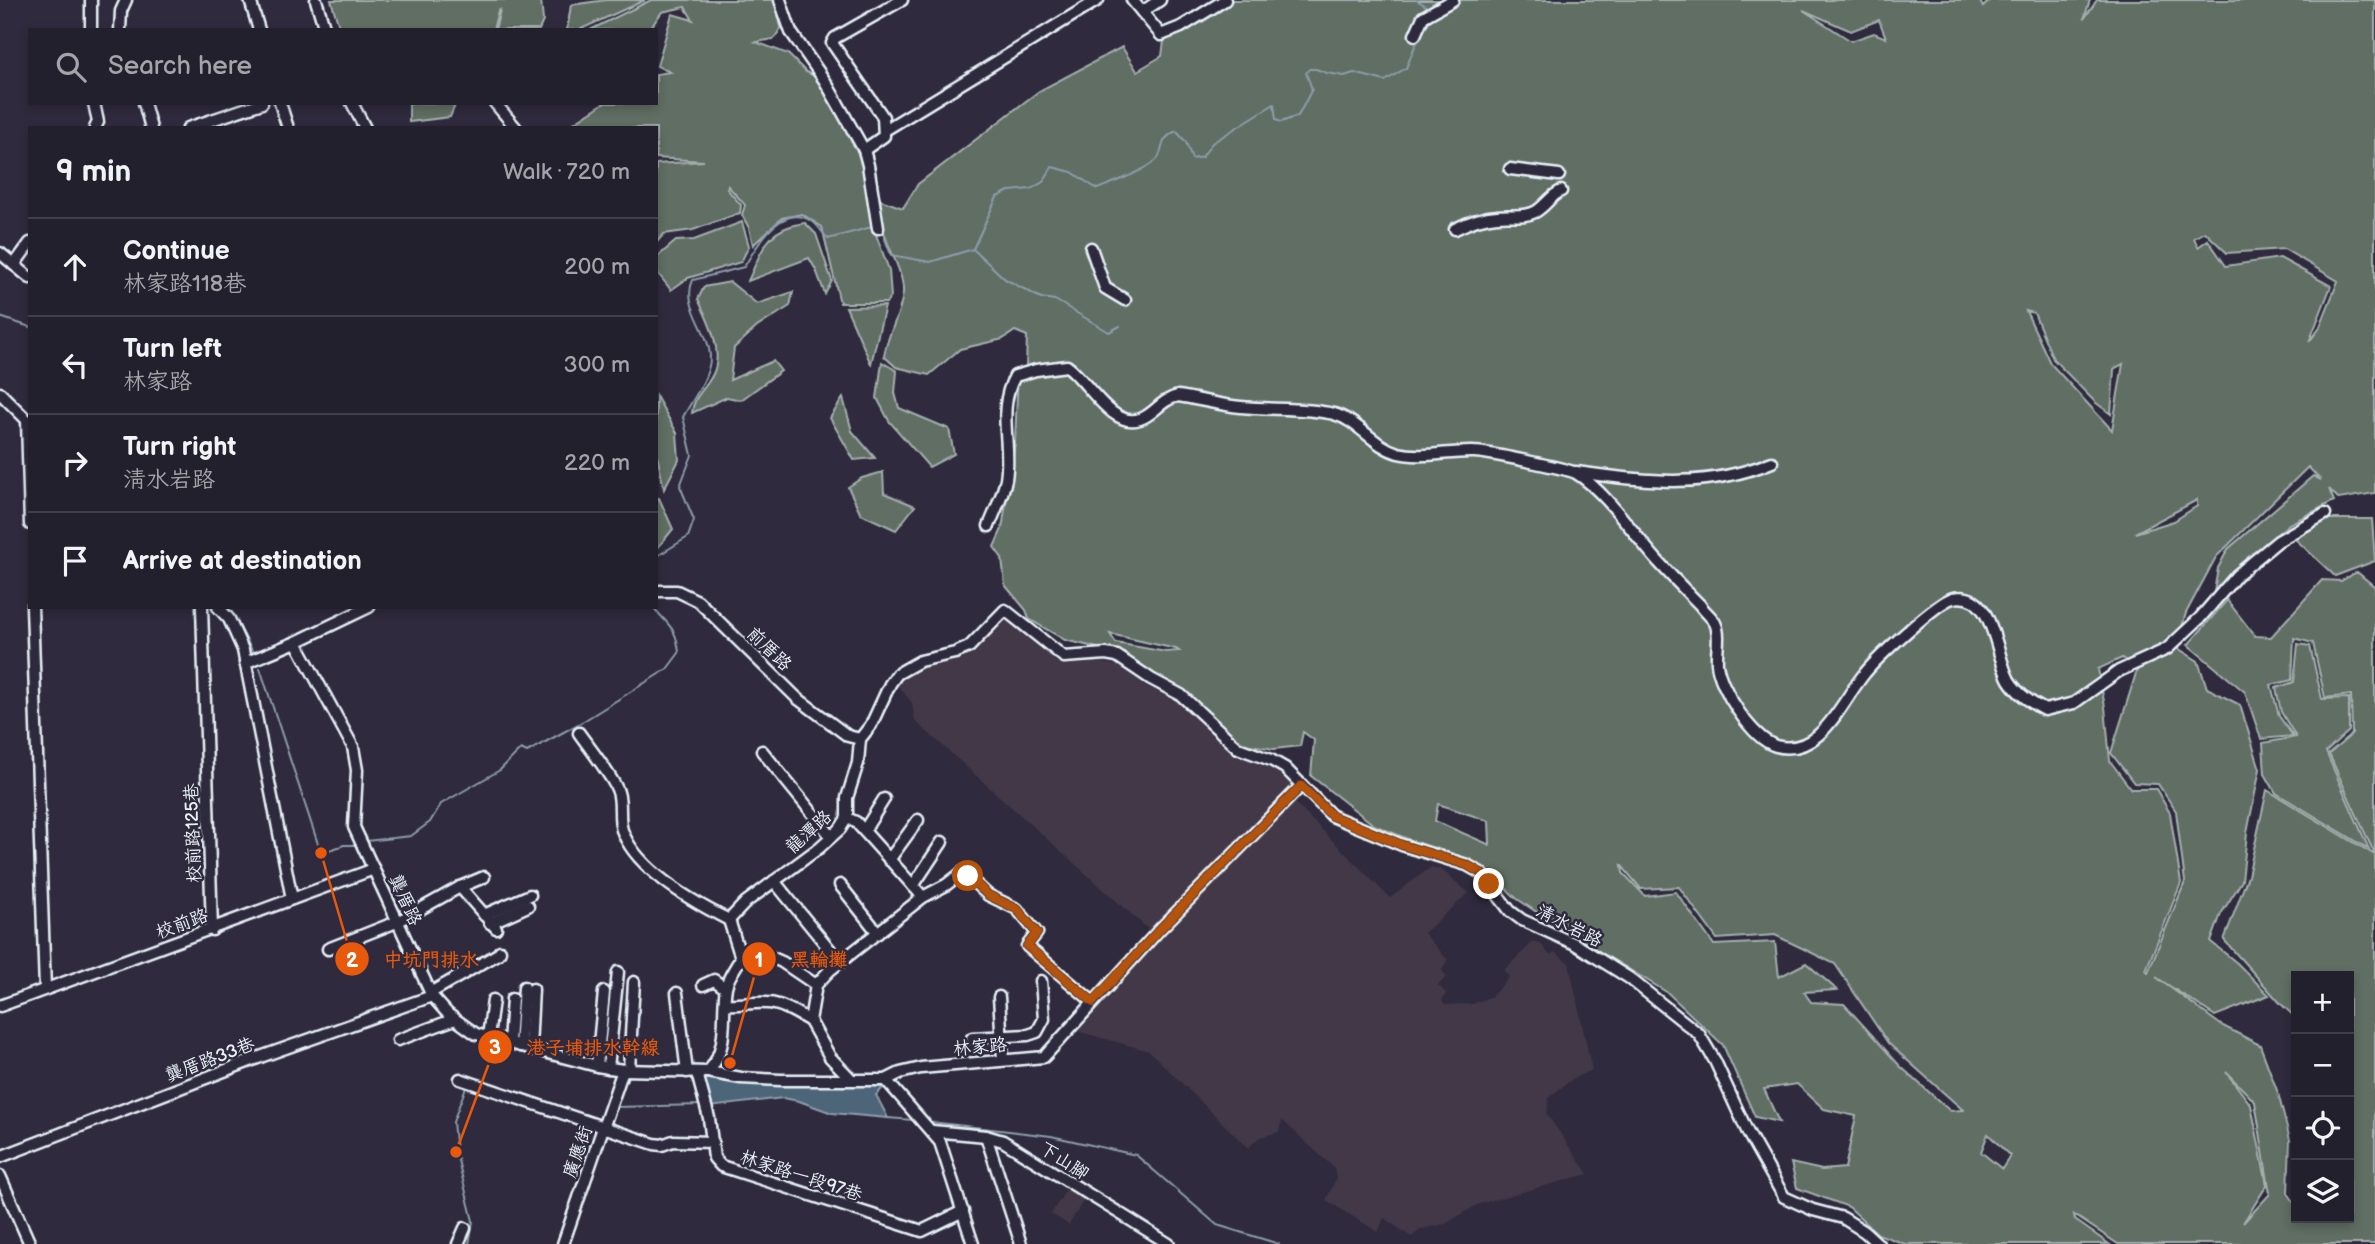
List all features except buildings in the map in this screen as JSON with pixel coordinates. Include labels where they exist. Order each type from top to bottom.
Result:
[{"type":"street","points":[[91,0],[91,28]]},
{"type":"street","points":[[120,28],[121,11],[126,0]]},
{"type":"street","points":[[250,0],[258,28]]},
{"type":"street","points":[[316,0],[324,28]]},
{"type":"street","points":[[780,0],[791,32],[825,81],[864,150],[877,224]]},
{"type":"street","points":[[864,150],[884,136],[883,117],[832,43],[835,38],[902,0]]},
{"type":"street","points":[[885,130],[1098,0]]},
{"type":"street","points":[[1132,0],[1161,35],[1181,27],[1224,0]]},
{"type":"street","points":[[1142,12],[1160,0]]},
{"type":"street","points":[[1415,34],[1423,17],[1453,0]]},
{"type":"street","points":[[94,105],[98,122],[96,126]]},
{"type":"street","points":[[145,105],[150,126]]},
{"type":"street","points":[[210,124],[257,105]]},
{"type":"street","points":[[281,105],[287,126]]},
{"type":"street","points":[[353,105],[364,126]]},
{"type":"street","points":[[497,105],[514,126]]},
{"type":"street","points":[[1510,169],[1559,175]]},
{"type":"street","points":[[1455,229],[1469,222],[1495,216],[1523,216],[1536,212],[1561,191]]},
{"type":"street","points":[[14,265],[28,246]]},
{"type":"street","points":[[1091,248],[1105,288],[1125,300]]},
{"type":"street","points":[[0,253],[28,276]]},
{"type":"street","points":[[989,527],[1006,477],[1005,400],[1009,387],[1015,376],[1067,366],[1078,374],[1100,402],[1126,420],[1141,419],[1167,399],[1178,396],[1244,407],[1271,407],[1332,414],[1350,420],[1379,443],[1399,453],[1419,455],[1476,452],[1575,472],[1674,483],[1738,474],[1772,461]]},
{"type":"street","points":[[0,393],[28,422]]},
{"type":"street","points":[[1575,472],[1610,505],[1715,621],[1718,635],[1717,663],[1726,692],[1757,733],[1777,746],[1808,743],[1820,734],[1865,673],[1930,612],[1954,598],[1972,599],[1984,610],[2010,681],[2021,694],[2045,710],[2074,703],[2119,671],[2167,649],[2200,618],[2237,575],[2278,541],[2325,514]]},
{"type":"street","name":"前厝路","points":[[658,591],[677,591],[698,601],[797,698],[848,736],[860,739]]},
{"type":"street","points":[[32,609],[45,989]]},
{"type":"street","name":"校前路125巷","points":[[202,609],[212,930]]},
{"type":"street","points":[[220,609],[238,636],[245,663],[292,899]]},
{"type":"street","points":[[245,663],[365,609]]},
{"type":"street","name":"龍潭路","points":[[729,920],[744,904],[831,836],[848,818],[846,798],[858,763],[860,739],[871,725],[897,674],[920,661],[969,647],[1005,610]]},
{"type":"street","name":"清水岩路","points":[[1005,610],[1064,657],[1106,654],[1117,656],[1151,679],[1171,688],[1238,748],[1285,768],[1332,816],[1402,845],[1467,865],[1481,873],[1510,911],[1522,920],[1585,950],[1663,1004],[1699,1034],[1708,1048],[1748,1133],[1784,1197],[1813,1210],[1843,1218],[1866,1232],[1878,1244]]},
{"type":"street","name":"龔厝路","points":[[296,642],[353,747],[356,758],[352,819],[431,995],[454,1019],[476,1034],[550,1055]]},
{"type":"street","points":[[579,733],[618,792],[622,829],[642,862],[699,905],[729,920],[741,953],[725,988],[723,1043],[716,1062],[697,1072]]},
{"type":"street","points":[[762,751],[831,836]]},
{"type":"street","name":"林家路","points":[[550,1055],[626,1070],[697,1072],[741,1078],[886,1080],[921,1068],[1044,1057],[1160,929],[1301,786]]},
{"type":"street","points":[[864,831],[884,799]]},
{"type":"street","points":[[848,818],[856,822],[923,897]]},
{"type":"street","points":[[889,860],[918,820]]},
{"type":"street","points":[[913,886],[942,842]]},
{"type":"street","name":"校前路","points":[[0,1006],[374,869]]},
{"type":"street","points":[[810,1021],[816,985],[840,962],[923,897],[946,885],[962,872],[988,895],[1017,909],[1037,933],[1027,946],[1093,1002]]},
{"type":"street","points":[[328,949],[399,922],[460,887],[484,877]]},
{"type":"street","points":[[775,881],[840,962]]},
{"type":"street","points":[[840,886],[878,933]]},
{"type":"street","points":[[460,887],[490,922],[529,901]]},
{"type":"street","points":[[741,953],[750,948],[767,955],[816,985]]},
{"type":"street","name":"龔厝路33巷","points":[[0,1157],[431,995],[500,951]]},
{"type":"street","points":[[602,1067],[618,972]]},
{"type":"street","points":[[703,985],[714,980],[725,988]]},
{"type":"street","points":[[972,1038],[1028,1035],[1040,1028],[1044,1019],[1041,981]]},
{"type":"street","name":"廣應街","points":[[564,1244],[626,1070],[634,982]]},
{"type":"street","points":[[525,1048],[529,988]]},
{"type":"street","points":[[602,1067],[604,992]]},
{"type":"street","name":"林家路一段97巷","points":[[677,993],[706,1105],[714,1158],[721,1166],[922,1231],[963,1211]]},
{"type":"street","points":[[999,997],[1003,1060]]},
{"type":"street","points":[[509,1043],[512,999]]},
{"type":"street","points":[[488,1037],[493,1000]]},
{"type":"street","points":[[726,1004],[769,1003],[798,1013],[810,1021],[830,1057],[851,1079]]},
{"type":"street","points":[[398,1040],[454,1019]]},
{"type":"street","points":[[460,1079],[605,1130],[654,1144],[662,1145],[673,1141],[713,1142]]},
{"type":"street","points":[[886,1080],[940,1142],[974,1244]]},
{"type":"street","name":"下山腳","points":[[932,1131],[986,1136],[1003,1141],[1169,1244]]},
{"type":"street","points":[[986,1136],[1021,1244]]},
{"type":"street","points":[[0,1176],[28,1240]]},
{"type":"street","points":[[458,1244],[465,1228]]},
{"type":"shaded area","points":[[1012,620],[1065,664],[1093,660],[1122,667],[1148,687],[1176,699],[1232,753],[1275,770],[1302,792],[1294,802],[1390,898],[1431,867],[1441,869],[1469,893],[1424,933],[1448,960],[1442,970],[1447,977],[1438,985],[1446,993],[1442,1001],[1445,1005],[1472,1004],[1492,996],[1509,977],[1504,970],[1534,941],[1540,943],[1550,955],[1555,952],[1569,963],[1592,1070],[1574,1078],[1549,1097],[1547,1114],[1588,1174],[1479,1204],[1445,1224],[1422,1229],[1411,1237],[1384,1218],[1378,1232],[1326,1200],[1336,1179],[1334,1168],[1282,1120],[1279,1132],[1260,1137],[1248,1148],[1149,1051],[1080,1032],[1078,1026],[1111,978],[1150,931],[915,721],[912,703],[895,682],[905,672],[938,662],[1001,621]]},
{"type":"shaded area","points":[[1070,1183],[1087,1194],[1069,1225],[1051,1214]]},
{"type":"green space","points":[[331,0],[541,0],[543,21],[540,28],[496,28],[500,10],[494,28],[339,28]]},
{"type":"green space","points":[[606,0],[645,0],[583,28],[567,28],[571,5]]},
{"type":"green space","points":[[651,0],[775,0],[781,28],[774,39],[756,42],[788,54],[806,72],[825,81],[860,144],[874,229],[889,270],[891,297],[886,303],[840,303],[822,227],[802,214],[782,218],[753,245],[742,215],[745,205],[728,186],[727,189],[741,205],[740,213],[693,230],[664,234],[658,241],[658,164],[704,161],[658,158],[658,126],[569,126],[601,105],[658,105],[658,74],[670,72],[658,66],[658,63],[672,14],[693,20],[685,7],[662,12],[650,28],[594,28]]},
{"type":"green space","points":[[1233,0],[1979,0],[1983,7],[1990,0],[2090,0],[2084,19],[2097,0],[2375,0],[2375,493],[2339,499],[2329,489],[2334,501],[2289,524],[2231,573],[2214,592],[2218,568],[2228,549],[2313,476],[2321,480],[2308,467],[2216,557],[2186,613],[2176,647],[2198,661],[2207,688],[2240,705],[2260,769],[2247,833],[2242,881],[2221,914],[2211,942],[2269,995],[2215,1016],[2156,977],[2221,1025],[2260,1045],[2278,1093],[2290,1140],[2288,1193],[2291,1198],[2291,1223],[2354,1223],[2354,971],[2291,971],[2291,1013],[2224,940],[2248,876],[2267,790],[2375,855],[2375,1244],[2118,1244],[2074,1215],[2075,1220],[2109,1244],[1905,1244],[1878,1234],[1849,1207],[1797,1188],[1791,1163],[1822,1170],[1845,1168],[1856,1116],[1824,1109],[1797,1084],[1764,1089],[1779,1122],[1755,1117],[1723,1045],[1668,993],[1551,922],[1516,898],[1490,873],[1374,825],[1311,776],[1314,740],[1303,732],[1300,746],[1274,749],[1233,742],[1127,655],[1065,640],[1029,619],[1026,610],[1005,585],[1002,558],[994,547],[1002,529],[1015,443],[1018,369],[1026,368],[1027,336],[1015,331],[1003,339],[960,349],[929,375],[896,367],[884,356],[900,309],[903,287],[887,241],[878,199],[903,208],[918,184],[1039,91],[1122,47],[1137,71],[1162,56],[1164,41]],"holes":[[[1803,10],[1851,31],[1879,20],[1886,38],[1874,33],[1851,41]],[[2205,232],[2227,253],[2284,249],[2338,281],[2319,329],[2309,342],[2331,286],[2280,258],[2226,266],[2208,240],[2198,247],[2194,238]],[[2026,311],[2034,313],[2053,359],[2095,402],[2111,414],[2114,369],[2123,364],[2112,430],[2050,363]],[[2197,500],[2197,506],[2174,521],[2135,533]],[[1110,634],[1179,651],[1166,652],[1116,643]],[[2122,658],[2137,670],[2111,753],[2134,783],[2158,784],[2176,811],[2185,882],[2148,972],[2146,970],[2181,883],[2170,813],[2156,789],[2131,789],[2110,761],[2098,669]],[[1438,804],[1489,821],[1490,845],[1435,821]],[[1622,866],[1641,889],[1679,887],[1717,939],[1775,935],[1835,964],[1888,1043],[1963,1110],[1950,1111],[1900,1066],[1844,1004],[1811,1002],[1804,992],[1837,990],[1806,963],[1779,977],[1775,942],[1714,945],[1676,892],[1645,896],[1623,873]],[[2226,1072],[2255,1102],[2270,1194],[2243,1223],[2267,1185],[2251,1105]],[[1988,1134],[2010,1156],[2002,1169],[1981,1152]]]},
{"type":"green space","points":[[409,105],[455,105],[450,117],[409,122]]},
{"type":"green space","points":[[742,222],[749,246],[741,262],[688,278],[671,290],[658,274],[658,256],[676,241],[694,240]]},
{"type":"green space","points":[[805,223],[816,234],[832,281],[825,294],[809,258],[748,281],[762,250],[774,235]]},
{"type":"green space","points":[[730,282],[757,304],[793,292],[790,306],[757,327],[734,348],[730,380],[773,361],[781,371],[741,400],[727,397],[692,413],[697,397],[713,374],[717,356],[713,336],[698,299],[704,287]]},
{"type":"green space","points":[[885,306],[871,364],[846,307]]},
{"type":"green space","points":[[882,362],[897,371],[895,393],[899,408],[949,429],[954,454],[929,467],[889,421],[877,398]]},
{"type":"green space","points":[[843,398],[852,431],[875,458],[854,460],[830,418]]},
{"type":"green space","points":[[658,400],[677,433],[679,460],[664,489],[658,460]]},
{"type":"green space","points":[[883,472],[884,493],[915,506],[896,530],[861,514],[848,487],[862,478]]},
{"type":"green space","points":[[658,498],[673,529],[658,548]]},
{"type":"green space","points":[[2325,519],[2372,519],[2375,561],[2335,576],[2294,538],[2300,530]]},
{"type":"green space","points":[[2357,572],[2375,587],[2375,855],[2329,754],[2352,734],[2351,695],[2325,698],[2313,643],[2294,638],[2292,680],[2271,685],[2279,716],[2293,736],[2261,739],[2245,692],[2188,645],[2227,600],[2255,636],[2271,637],[2322,580],[2341,581]]},
{"type":"green space","points":[[2298,644],[2310,646],[2322,699],[2349,698],[2349,731],[2326,752],[2369,849],[2276,793],[2265,774],[2263,743],[2296,737],[2281,712],[2276,688],[2294,682]]},
{"type":"water","points":[[700,1076],[778,1084],[868,1084],[883,1088],[876,1095],[888,1118],[832,1113],[783,1098],[710,1107]]},
{"type":"waterway","points":[[1417,0],[1430,9]]},
{"type":"waterway","points":[[882,231],[891,255],[930,262],[973,249],[997,197],[1009,191],[1031,189],[1043,182],[1052,167],[1072,172],[1097,189],[1130,176],[1154,162],[1165,140],[1176,131],[1186,142],[1192,159],[1202,157],[1212,143],[1274,104],[1276,120],[1281,122],[1298,116],[1312,89],[1306,73],[1309,69],[1344,76],[1354,73],[1385,81],[1406,68],[1432,17]]},
{"type":"waterway","points":[[658,557],[688,537],[694,520],[680,486],[692,455],[683,417],[704,381],[710,358],[706,338],[693,309],[690,290],[693,280],[744,267],[763,237],[781,221],[791,217],[802,217],[813,222],[828,239],[875,226]]},
{"type":"waterway","points":[[973,249],[1005,279],[1041,298],[1055,300],[1109,332],[1120,326]]},
{"type":"waterway","points":[[0,317],[28,326]]},
{"type":"waterway","points":[[230,609],[254,654]]},
{"type":"waterway","points":[[366,841],[411,836],[430,822],[441,804],[500,770],[521,749],[527,752],[582,722],[667,669],[679,653],[678,645],[671,627],[655,609]]},
{"type":"waterway","points":[[260,668],[321,853],[344,845],[358,845]]},
{"type":"waterway","points":[[469,1244],[473,1221],[456,1152],[453,1122],[466,1087],[538,1110]]},
{"type":"waterway","points":[[615,1107],[703,1105]]},
{"type":"waterway","points":[[888,1118],[913,1120]]},
{"type":"waterway","points":[[931,1122],[1051,1136],[1136,1155],[1217,1225],[1279,1244]]},
{"type":"place","name":"中坑門排水","points":[[321,853]]},
{"type":"place","name":"黑輪攤","points":[[730,1063]]},
{"type":"place","name":"港子埔排水幹線","points":[[456,1152]]},
{"type":"route","points":[[968,876],[988,895],[1017,909],[1033,925],[1037,933],[1027,946],[1093,1002],[1160,929],[1301,786],[1332,816],[1402,845],[1467,865],[1481,873],[1489,884]]}]
